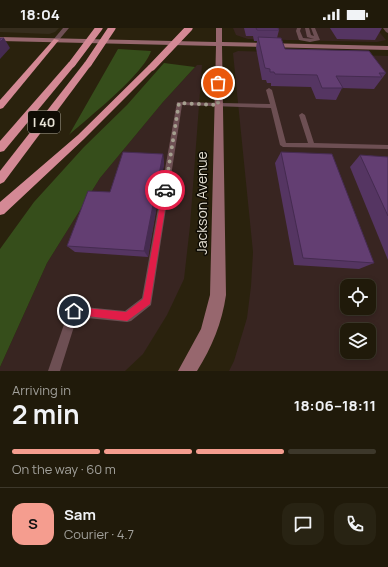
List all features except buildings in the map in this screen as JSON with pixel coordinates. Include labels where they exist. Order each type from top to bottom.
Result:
[{"type":"highway","name":"I 40","points":[[0,148],[72,64],[99,28]]},
{"type":"highway","name":"I 40","points":[[0,179],[88,64],[112,28]]},
{"type":"highway","points":[[0,210],[81,137],[152,68],[189,28]]},
{"type":"highway","points":[[0,106],[56,40]]},
{"type":"street","points":[[56,40],[66,28]]},
{"type":"street","name":"Jackson Avenue","points":[[187,371],[201,350],[216,314],[218,294],[219,28]]},
{"type":"street","points":[[0,39],[218,45],[312,44],[388,48]]},
{"type":"lane","points":[[299,28],[298,31],[301,39],[312,44],[318,40]]},
{"type":"lane","points":[[307,28],[309,36],[318,40]]},
{"type":"lane","points":[[313,28],[318,40]]},
{"type":"lane","points":[[269,90],[283,145],[388,147]]},
{"type":"lane","points":[[54,371],[74,311],[127,317],[147,302],[179,103],[273,106]]},
{"type":"lane","points":[[302,115],[312,146]]},
{"type":"shaded area","points":[[0,28],[59,28],[55,32],[49,34],[0,32]]},
{"type":"shaded area","points":[[233,28],[376,28],[386,40],[377,42],[248,39],[236,35]]},
{"type":"shaded area","points":[[238,51],[388,56],[388,371],[229,371],[234,361],[247,318],[253,252],[233,53]]},
{"type":"shaded area","points":[[197,65],[202,65],[190,226],[184,279],[167,315],[143,354],[125,371],[0,371],[0,367],[47,263],[100,178],[163,102]]},
{"type":"green space","points":[[118,49],[151,51],[146,61],[127,83],[69,135]]},
{"type":"green space","points":[[164,63],[195,67],[163,102],[100,178],[47,263],[0,367],[0,249],[34,202],[84,147],[127,105]]},
{"type":"way so far","points":[[165,190],[179,103],[218,105],[218,83]]},
{"type":"route","points":[[74,311],[127,317],[147,302],[165,190]]}]
